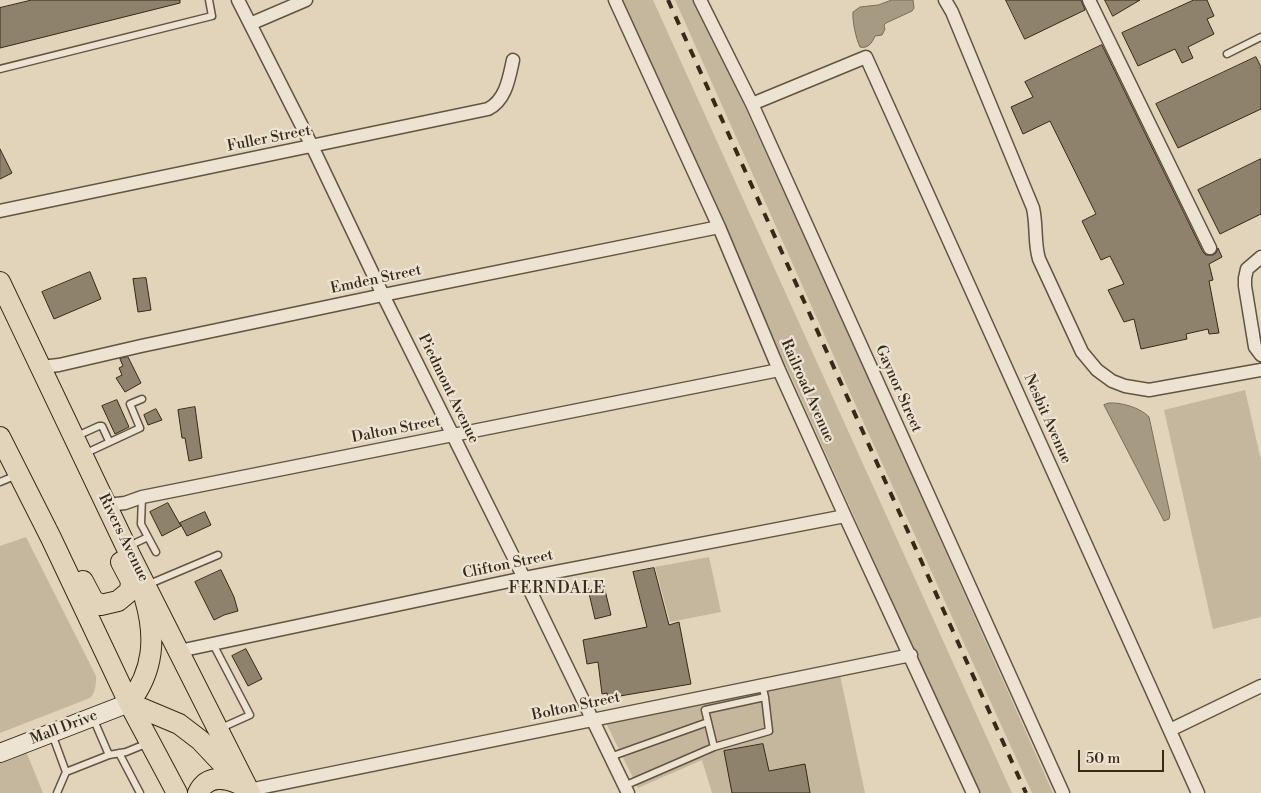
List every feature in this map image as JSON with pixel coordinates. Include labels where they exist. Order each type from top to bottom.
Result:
[{"type":"main road","name":"Rivers Avenue","points":[[0,282],[129,552],[250,792]]},
{"type":"main road","points":[[1,441],[51,538],[129,703],[174,792]]},
{"type":"main road","points":[[51,538],[66,548],[93,600],[101,605],[118,601],[130,591],[131,581],[109,534],[107,506]]},
{"type":"main road","points":[[129,552],[150,614],[151,653],[142,684],[129,703]]},
{"type":"main road","points":[[129,703],[179,724],[200,740],[250,792]]},
{"type":"main road","points":[[198,793],[201,787],[214,779],[235,782],[250,792]]},
{"type":"street","name":"Piedmont Avenue","points":[[238,0],[312,146],[626,790]]},
{"type":"street","points":[[250,24],[306,0]]},
{"type":"street","name":"Railroad Avenue","points":[[615,0],[719,227],[779,370],[973,793]]},
{"type":"street","name":"Gaynor Street","points":[[700,0],[752,104],[1063,793]]},
{"type":"street","points":[[945,0],[952,12],[1033,208],[1036,220],[1036,251],[1082,352],[1098,370],[1112,381],[1149,390],[1261,370]]},
{"type":"street","points":[[1089,0],[1210,248]]},
{"type":"street","name":"Nesbit Avenue","points":[[752,104],[866,57],[1198,793]]},
{"type":"street","name":"Fuller Street","points":[[0,211],[488,109],[495,106],[507,86],[513,60]]},
{"type":"street","name":"Emden Street","points":[[41,367],[59,365],[383,295],[719,227]]},
{"type":"street","points":[[1261,257],[1248,269],[1245,286],[1255,347],[1261,354]]},
{"type":"street","name":"Dalton Street","points":[[107,506],[142,497],[779,370]]},
{"type":"street","name":"Clifton Street","points":[[178,650],[524,578],[845,516]]},
{"type":"street","name":"Bolton Street","points":[[250,792],[592,720],[764,691],[910,654]]},
{"type":"street","points":[[1170,730],[1261,686]]},
{"type":"street","name":"Mall Drive","points":[[0,753],[129,703]]},
{"type":"lane","points":[[0,69],[212,16],[209,0]]},
{"type":"lane","points":[[1227,54],[1261,37]]},
{"type":"lane","points":[[79,446],[110,442],[140,428],[130,404],[142,399]]},
{"type":"lane","points":[[79,446],[99,426],[102,426],[110,442]]},
{"type":"lane","points":[[0,482],[19,474]]},
{"type":"lane","points":[[142,497],[140,524],[156,552]]},
{"type":"lane","points":[[129,552],[148,537]]},
{"type":"lane","points":[[146,586],[218,555]]},
{"type":"lane","points":[[213,644],[250,715],[218,729]]},
{"type":"lane","points":[[626,790],[714,747],[769,731],[764,691],[704,710],[714,747]]},
{"type":"lane","points":[[93,717],[109,755]]},
{"type":"lane","points":[[610,757],[708,722]]},
{"type":"lane","points":[[51,733],[66,772],[57,793]]},
{"type":"lane","points":[[66,772],[109,755],[126,752],[150,742]]},
{"type":"lane","points":[[119,753],[140,793]]},
{"type":"shaded area","points":[[621,0],[653,0],[1012,793],[979,793]]},
{"type":"shaded area","points":[[675,0],[696,0],[870,382],[1053,793],[1032,793],[852,397]]},
{"type":"shaded area","points":[[892,0],[913,0],[914,8],[912,11],[886,23],[882,35],[875,36],[867,46],[860,47],[853,20],[853,12],[860,7],[878,5]]},
{"type":"shaded area","points":[[1245,390],[1261,460],[1261,617],[1213,629],[1164,410]]},
{"type":"shaded area","points":[[1109,403],[1130,406],[1149,417],[1170,514],[1169,519],[1164,521],[1104,405]]},
{"type":"shaded area","points":[[26,537],[96,676],[96,685],[90,698],[0,733],[0,546]]},
{"type":"shaded area","points":[[709,557],[721,612],[670,622],[655,567]]},
{"type":"shaded area","points":[[839,670],[865,793],[712,793],[702,760],[638,788],[606,723]]},
{"type":"shaded area","points":[[23,744],[43,793],[0,793],[0,753]]},
{"type":"building","points":[[32,0],[180,0],[180,3],[0,48],[0,8]]},
{"type":"building","points":[[1006,0],[1081,0],[1085,10],[1025,39]]},
{"type":"building","points":[[1105,0],[1140,0],[1113,16]]},
{"type":"building","points":[[1194,0],[1207,0],[1214,16],[1207,19],[1214,34],[1188,47],[1193,58],[1182,63],[1175,49],[1138,66],[1122,33]]},
{"type":"building","points":[[1102,45],[1203,252],[1206,255],[1213,255],[1218,248],[1222,257],[1209,264],[1213,280],[1209,281],[1219,333],[1209,334],[1208,329],[1186,334],[1187,339],[1141,349],[1134,319],[1124,322],[1108,290],[1124,284],[1110,256],[1101,260],[1082,221],[1096,214],[1050,121],[1023,134],[1011,107],[1033,97],[1025,82]]},
{"type":"building","points":[[1256,57],[1261,67],[1261,109],[1178,148],[1156,104]]},
{"type":"building","points":[[0,149],[12,173],[0,179]]},
{"type":"building","points":[[1261,159],[1261,214],[1220,234],[1198,190]]},
{"type":"building","points":[[90,272],[101,299],[54,319],[42,292]]},
{"type":"building","points":[[146,278],[151,310],[138,312],[133,279]]},
{"type":"building","points":[[128,357],[141,383],[125,392],[116,378],[122,375],[119,368],[123,366],[120,359]]},
{"type":"building","points":[[117,400],[129,427],[115,434],[102,406]]},
{"type":"building","points":[[195,407],[202,458],[189,461],[185,438],[182,438],[178,410]]},
{"type":"building","points":[[156,409],[162,420],[148,425],[144,415]]},
{"type":"building","points":[[168,503],[181,526],[162,536],[150,512]]},
{"type":"building","points":[[205,512],[211,525],[187,536],[180,523]]},
{"type":"building","points":[[654,568],[669,625],[679,622],[691,684],[608,698],[607,693],[602,694],[598,662],[587,664],[583,640],[647,627],[633,572]]},
{"type":"building","points":[[221,570],[234,597],[238,611],[214,620],[195,582]]},
{"type":"building","points":[[604,586],[611,615],[595,619],[588,589]]},
{"type":"building","points":[[246,649],[262,679],[248,686],[232,656]]},
{"type":"building","points":[[763,744],[769,771],[805,764],[810,793],[732,793],[724,751]]},
{"type":"railway","points":[[668,0],[1026,793]]},
{"type":"district","name":"FERNDALE","points":[[557,589]]}]
